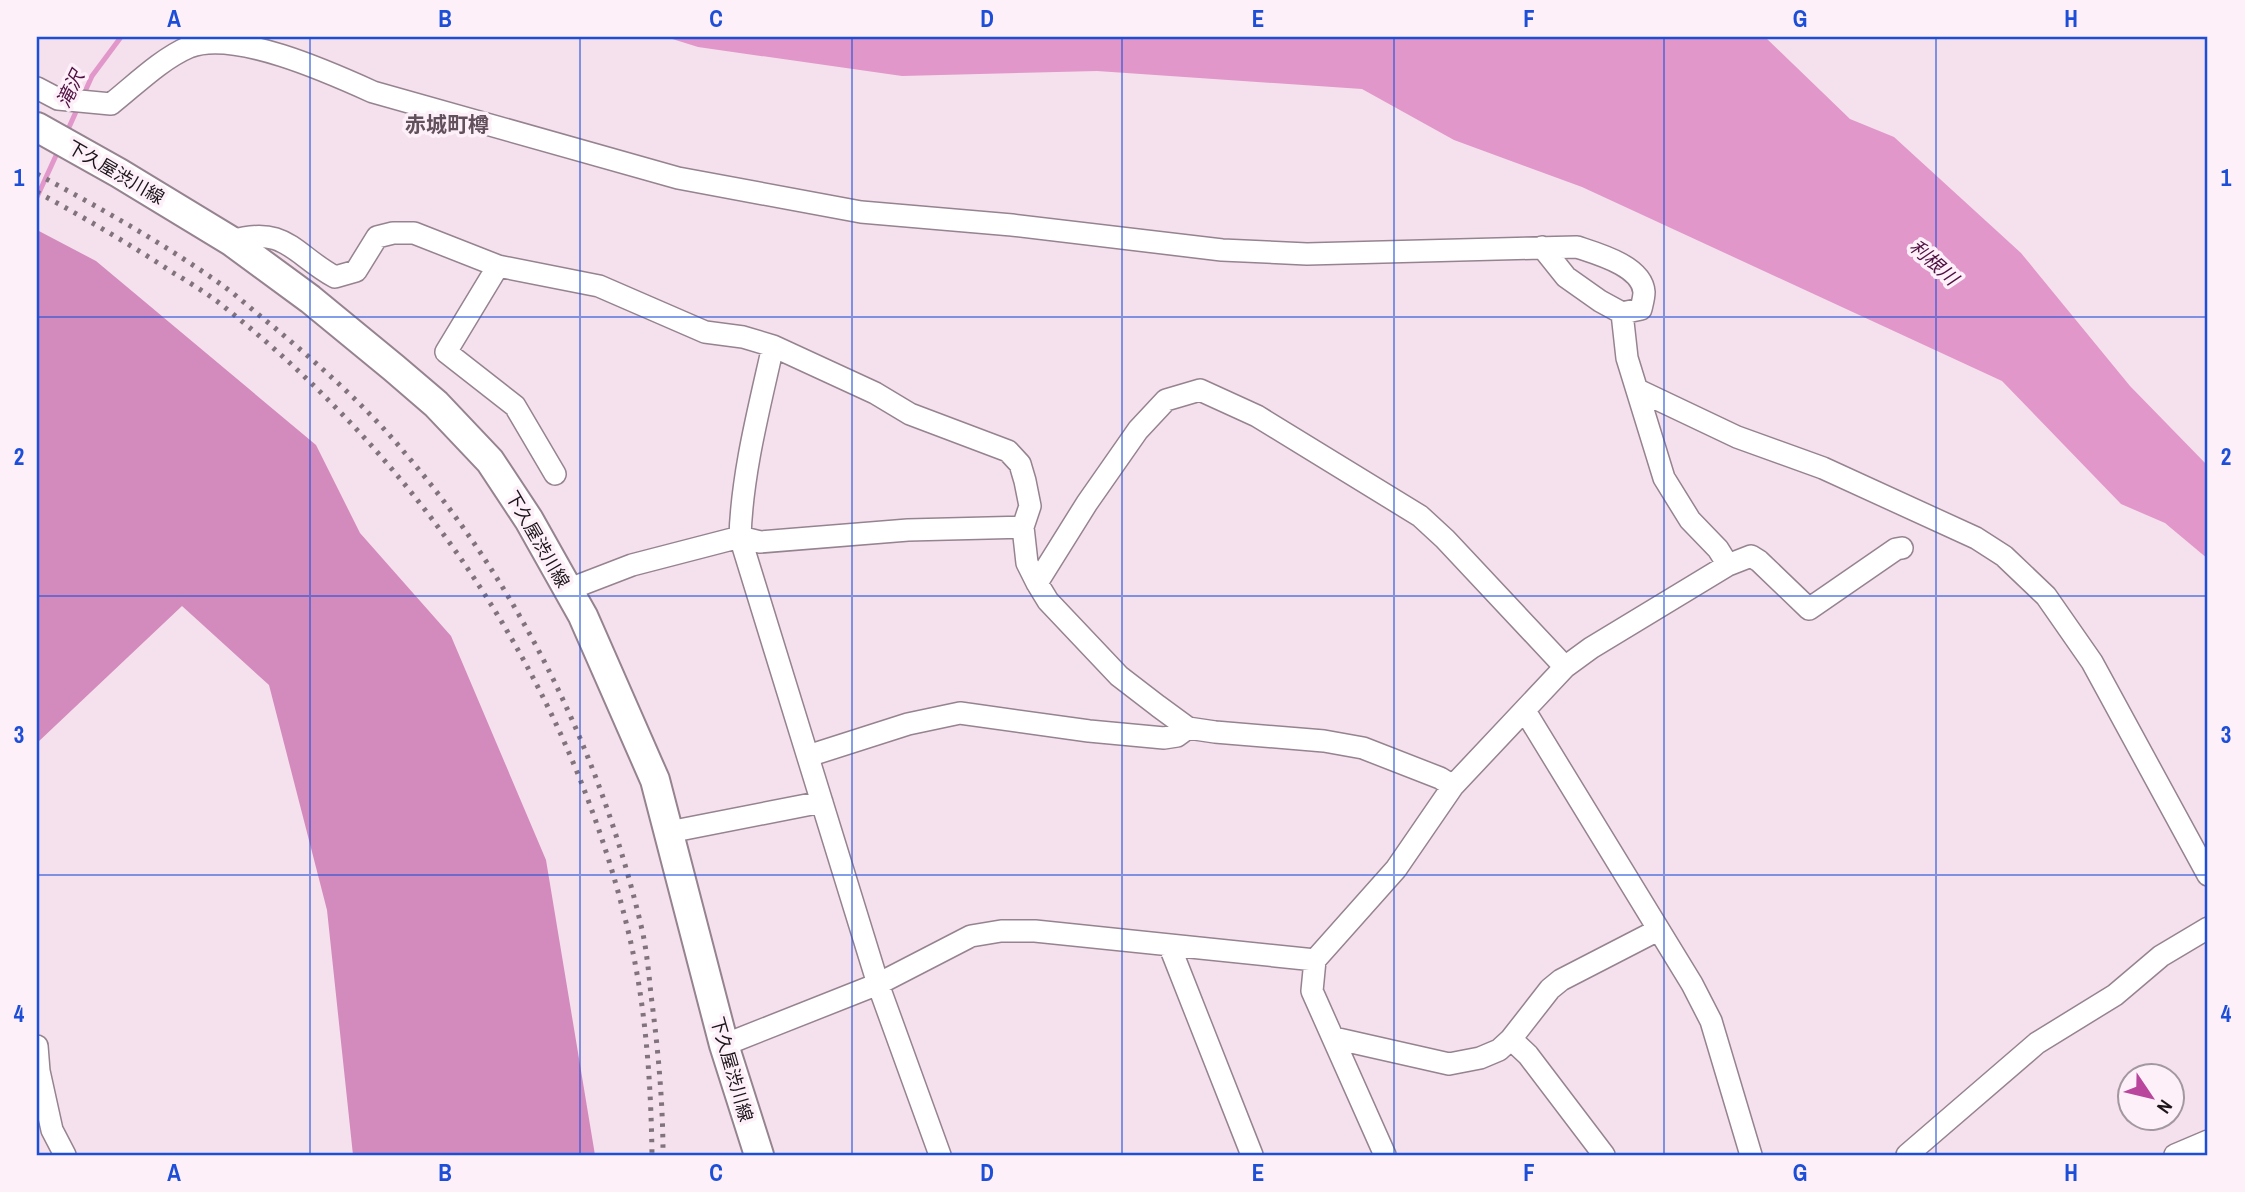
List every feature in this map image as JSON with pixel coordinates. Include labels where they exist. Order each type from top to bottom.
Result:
[{"type":"main road","name":"下久屋渋川線","points":[[37,127],[231,240],[310,299],[394,368],[466,434],[490,461],[510,490],[583,616],[655,780],[724,1045],[759,1155]]},
{"type":"street","points":[[37,88],[58,99],[111,104],[187,48],[215,44],[254,48],[325,70],[373,92],[678,178],[861,212],[1012,225],[1222,250],[1307,254],[1542,247],[1577,247],[1614,260],[1637,275],[1644,291],[1641,309],[1622,313],[1600,301],[1566,277],[1542,247]]},
{"type":"street","points":[[231,240],[251,235],[271,236],[297,248],[322,270],[335,276],[356,271],[377,237],[393,233],[414,233],[498,266],[598,286],[705,332],[743,337],[772,346],[876,393],[911,414],[1008,451],[1020,464],[1030,506],[1023,527],[1027,563],[1048,600],[1119,676],[1188,728],[1324,741],[1363,748],[1440,778],[1453,786]]},
{"type":"street","points":[[498,266],[446,352],[515,406],[555,474]]},
{"type":"street","points":[[1622,313],[1627,358],[1664,478],[1690,520],[1718,549],[1728,565]]},
{"type":"street","points":[[772,346],[749,458],[741,508],[740,537],[878,984],[940,1155]]},
{"type":"street","points":[[1037,583],[1087,503],[1138,430],[1167,400],[1200,390],[1257,416],[1420,516],[1565,667]]},
{"type":"street","points":[[1639,390],[1737,438],[1823,468],[1976,538],[2004,556],[2046,596],[2092,662],[2208,875]]},
{"type":"street","points":[[567,590],[632,565],[740,537],[760,542],[908,530],[1023,527]]},
{"type":"street","points":[[1385,1155],[1312,991],[1315,960],[1396,869],[1453,786],[1565,667],[1591,648],[1728,565],[1751,556],[1810,609],[1896,548],[1902,548]]},
{"type":"street","points":[[1525,711],[1692,984],[1711,1021],[1751,1155]]},
{"type":"street","points":[[808,756],[908,723],[960,713],[1089,731],[1164,738],[1177,736],[1188,728]]},
{"type":"street","points":[[669,832],[822,802]]},
{"type":"street","points":[[1907,1155],[2037,1043],[2115,995],[2161,956],[2208,928]]},
{"type":"street","points":[[1334,1038],[1449,1064],[1480,1058],[1499,1051],[1550,989],[1561,980],[1658,930]]},
{"type":"street","points":[[724,1045],[878,984],[971,936],[1001,931],[1035,931],[1315,960]]},
{"type":"street","points":[[1170,947],[1252,1155]]},
{"type":"street","points":[[1511,1039],[1528,1055],[1604,1155]]},
{"type":"street","points":[[37,1046],[39,1071],[52,1130],[65,1155]]},
{"type":"street","points":[[2175,1155],[2208,1141]]},
{"type":"shaded area","points":[[37,230],[96,261],[316,445],[360,533],[451,636],[546,860],[595,1155],[353,1155],[327,910],[269,685],[182,606],[37,743]]},
{"type":"water","name":"利根川","points":[[666,37],[1765,37],[1850,119],[1894,137],[2021,253],[2130,386],[2208,466],[2208,559],[2165,523],[2121,504],[2002,381],[1582,187],[1454,140],[1362,89],[1097,71],[902,76],[698,47]]},
{"type":"waterway","name":"滝沢","points":[[83,96],[92,76],[121,37]]},
{"type":"waterway","name":"滝沢","points":[[66,134],[79,105]]},
{"type":"waterway","name":"滝沢","points":[[37,197],[59,149]]},
{"type":"railway","points":[[37,174],[131,226],[200,270],[292,342],[342,387],[389,435],[447,505],[486,560],[553,678],[581,740],[626,868],[647,957],[660,1075],[663,1155]]},
{"type":"railway","points":[[37,192],[207,294],[292,365],[360,433],[423,507],[479,585],[528,668],[570,755],[604,845],[630,939],[640,992],[649,1074],[652,1155]]},
{"type":"district","name":"赤城町樽","points":[[447,124]]}]
